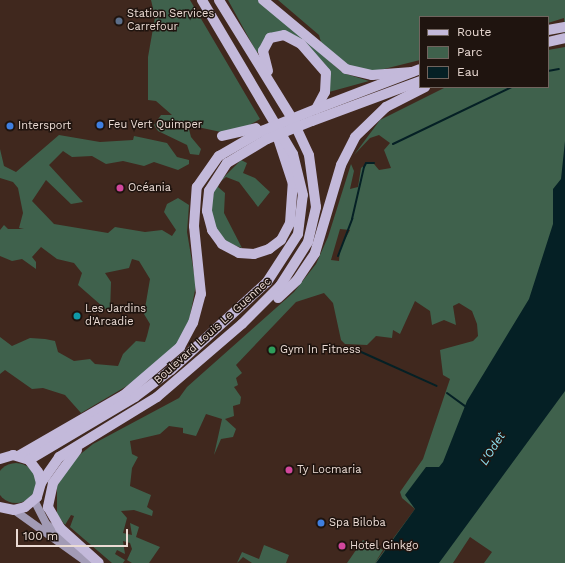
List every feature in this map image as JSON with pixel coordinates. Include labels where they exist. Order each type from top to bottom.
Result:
[{"type":"main road","name":"Boulevard Louis Le Guennec","points":[[29,460],[155,384],[228,319],[282,263],[299,228],[302,186],[293,154],[266,103],[202,0]]},
{"type":"main road","name":"Boulevard Louis Le Guennec","points":[[34,500],[41,483],[59,457],[84,444],[157,397],[242,324],[290,274],[308,242],[315,218],[315,186],[309,155],[273,85],[218,0]]},
{"type":"main road","points":[[263,0],[346,69],[372,75],[416,70]]},
{"type":"main road","points":[[549,30],[565,27]]},
{"type":"main road","points":[[273,85],[264,47],[276,35],[289,36],[309,50],[326,73],[325,92],[316,109]]},
{"type":"main road","points":[[549,42],[565,38]]},
{"type":"main road","points":[[266,103],[292,175],[293,214],[288,229],[275,245],[258,253],[239,253],[222,244],[212,230],[207,211],[209,192],[227,163],[263,132],[284,121],[416,70]]},
{"type":"main road","points":[[222,136],[263,132],[312,121],[419,81]]},
{"type":"main road","points":[[242,324],[270,305],[308,264],[322,235],[341,165],[355,136],[380,112],[423,88]]},
{"type":"main road","name":"Boulevard Louis Le Guennec","points":[[18,456],[124,395],[180,347],[191,329],[201,294],[194,226],[197,187],[218,156],[263,132]]},
{"type":"main road","points":[[84,444],[68,459],[53,483],[48,507],[60,528],[99,563]]},
{"type":"main road","points":[[0,459],[18,456],[29,460],[38,472],[41,483]]},
{"type":"main road","points":[[14,510],[34,500],[49,527],[99,563]]},
{"type":"main road","points":[[0,507],[14,510],[88,563]]},
{"type":"green space","points":[[151,0],[190,0],[260,119],[246,127],[221,132],[188,125],[191,137],[201,149],[199,155],[190,154],[187,145],[158,131],[154,125],[161,115],[172,115],[156,101],[148,100],[148,57],[155,17]]},
{"type":"green space","points":[[228,0],[259,0],[343,73],[369,81],[329,92],[329,72],[324,63],[285,31],[269,34],[257,53]]},
{"type":"green space","points":[[278,0],[565,0],[565,47],[564,18],[549,23],[549,16],[419,16],[419,60],[372,72],[345,64],[321,42],[319,35]]},
{"type":"green space","points":[[565,47],[565,293],[399,563],[375,563],[415,509],[402,498],[400,492],[423,459],[450,379],[443,375],[440,350],[473,341],[478,336],[477,324],[472,311],[459,303],[453,306],[456,325],[444,320],[432,325],[430,311],[415,301],[400,334],[393,330],[392,338],[376,336],[367,345],[345,344],[341,340],[333,303],[324,293],[296,302],[236,365],[242,373],[236,378],[238,385],[234,387],[241,397],[240,404],[233,406],[234,416],[225,419],[236,429],[233,437],[221,439],[214,455],[222,419],[206,414],[196,436],[183,433],[183,428],[169,426],[160,434],[130,441],[132,454],[138,457],[132,468],[130,486],[151,495],[147,507],[153,511],[152,516],[134,510],[121,511],[127,518],[123,533],[132,535],[130,523],[139,527],[136,537],[160,547],[149,563],[132,563],[127,560],[132,549],[130,543],[123,541],[125,554],[117,550],[115,554],[125,560],[123,563],[112,563],[70,527],[74,516],[71,515],[65,525],[57,514],[57,486],[72,461],[93,444],[179,398],[187,387],[294,292],[316,264],[328,237],[351,164],[354,171],[350,189],[358,187],[361,168],[366,164],[374,164],[379,170],[391,168],[384,150],[390,143],[379,135],[370,138],[354,155],[380,120],[444,88],[549,88],[549,50]],"holes":[[[340,229],[350,230],[340,249],[339,261],[331,260]]]},
{"type":"green space","points":[[59,135],[100,142],[133,140],[134,136],[167,143],[177,157],[189,160],[189,164],[178,170],[154,162],[144,166],[123,161],[106,164],[92,156],[72,157],[63,151],[49,165],[83,202],[71,204],[46,180],[32,201],[54,224],[108,233],[115,227],[145,232],[162,230],[172,236],[176,230],[164,212],[167,204],[178,198],[189,205],[187,232],[196,285],[189,321],[177,345],[142,377],[81,413],[65,395],[43,388],[32,389],[5,370],[0,374],[0,337],[12,346],[30,338],[55,341],[58,352],[74,361],[90,359],[95,364],[118,366],[123,354],[136,341],[145,342],[150,324],[144,314],[150,279],[139,261],[132,259],[129,268],[105,273],[111,282],[110,313],[78,285],[82,273],[74,263],[57,259],[41,247],[32,257],[36,262],[36,269],[22,259],[12,261],[0,256],[0,230],[4,225],[8,229],[24,229],[19,228],[23,213],[18,188],[13,182],[0,178],[0,149],[4,166],[16,172]]},
{"type":"green space","points":[[241,160],[247,163],[243,173],[255,178],[270,192],[258,207],[239,182],[226,177],[220,182],[218,187],[225,193],[224,213],[242,248],[228,243],[215,228],[210,210],[215,186]]},
{"type":"green space","points":[[565,366],[565,563],[484,563],[492,552],[470,537],[453,563],[433,563]]},
{"type":"green space","points":[[16,463],[27,466],[33,472],[36,483],[33,494],[27,500],[16,503],[5,500],[-1,494],[-1,472],[5,466]]},
{"type":"green space","points":[[363,540],[383,550],[375,563],[347,563]]},
{"type":"green space","points":[[264,545],[289,555],[286,563],[252,563],[243,557],[237,563],[242,552],[259,559]]},
{"type":"water","name":"L'Odet","points":[[565,141],[565,391],[439,563],[376,563],[415,509],[405,495],[426,467],[439,467],[443,462],[467,401],[529,299],[553,224],[553,189],[561,179]]},
{"type":"waterway","points":[[549,71],[559,69]]},
{"type":"waterway","points":[[393,144],[510,88]]},
{"type":"waterway","points":[[338,256],[352,219],[364,167],[366,163],[374,163]]},
{"type":"waterway","points":[[359,351],[437,386]]},
{"type":"waterway","points":[[447,393],[466,407]]},
{"type":"place","name":"Station Services Carrefour","points":[[119,21]]},
{"type":"place","name":"Feu Vert Quimper","points":[[100,125]]},
{"type":"place","name":"Intersport","points":[[10,126]]},
{"type":"place","name":"Océania","points":[[120,188]]},
{"type":"place","name":"Les Jardins d'Arcadie","points":[[77,316]]},
{"type":"place","name":"Gym In Fitness","points":[[272,350]]},
{"type":"place","name":"Ty Locmaria","points":[[289,470]]},
{"type":"place","name":"Spa Biloba","points":[[321,523]]},
{"type":"place","name":"Hotel Ginkgo","points":[[342,546]]}]
